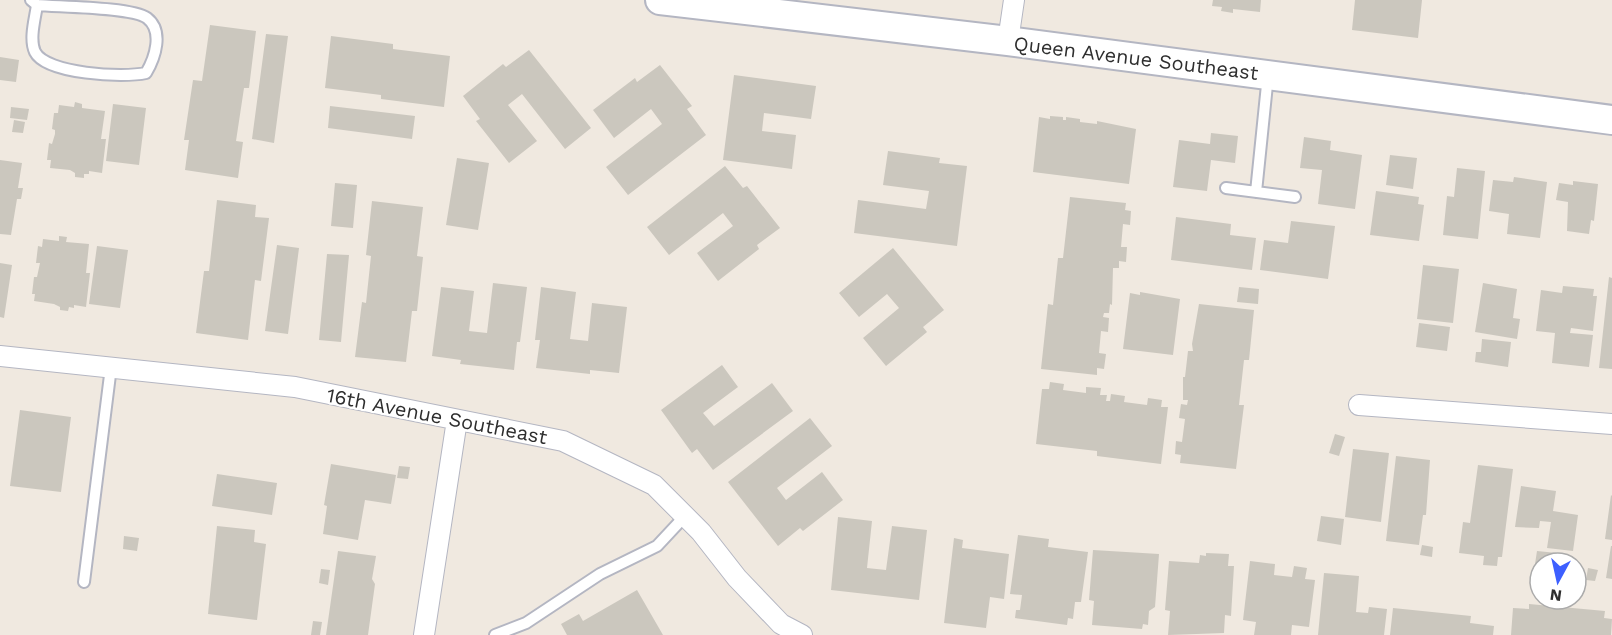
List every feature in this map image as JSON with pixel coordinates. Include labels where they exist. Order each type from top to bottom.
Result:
[{"type":"main road","name":"Queen Avenue Southeast","points":[[660,0],[1008,41],[1612,120]]},
{"type":"street","points":[[1008,41],[1014,0]]},
{"type":"street","name":"16th Avenue Southeast","points":[[0,356],[295,387],[564,441],[654,485],[701,532],[737,579],[781,624],[802,635]]},
{"type":"street","points":[[1359,405],[1612,424]]},
{"type":"street","points":[[424,635],[457,420]]},
{"type":"lane","points":[[34,3],[129,12],[146,17],[153,25],[157,37],[153,61],[146,73],[133,76],[62,69],[43,62],[34,51],[32,39],[34,3]]},
{"type":"lane","points":[[1256,192],[1269,75]]},
{"type":"lane","points":[[1226,188],[1295,197]]},
{"type":"lane","points":[[84,582],[111,368]]},
{"type":"lane","points":[[495,635],[526,623],[600,574],[657,546],[685,516]]},
{"type":"building","points":[[1213,0],[1261,0],[1260,12],[1233,9],[1233,13],[1221,11],[1222,7],[1212,6]]},
{"type":"building","points":[[1355,0],[1422,0],[1418,38],[1352,30]]},
{"type":"building","points":[[210,25],[256,31],[249,88],[244,88],[236,141],[243,142],[238,178],[185,170],[189,140],[184,140],[193,80],[202,81]]},
{"type":"building","points":[[266,34],[288,36],[274,143],[252,139]]},
{"type":"building","points":[[331,36],[393,44],[393,49],[450,56],[444,107],[381,99],[381,95],[325,88]]},
{"type":"building","points":[[529,50],[591,128],[565,149],[522,94],[508,105],[537,141],[509,163],[476,121],[480,119],[463,96],[503,64],[506,67]]},
{"type":"building","points":[[0,57],[19,60],[16,82],[0,80]]},
{"type":"building","points":[[660,65],[692,106],[687,109],[706,135],[628,195],[606,167],[662,124],[651,109],[614,138],[593,110],[635,78],[637,82]]},
{"type":"building","points":[[734,75],[816,86],[811,119],[764,113],[762,131],[796,135],[792,169],[723,160]]},
{"type":"building","points":[[75,102],[82,104],[82,108],[105,111],[101,139],[106,139],[102,173],[89,171],[89,174],[84,174],[84,178],[75,177],[75,173],[70,170],[50,168],[51,160],[47,160],[49,143],[52,144],[55,134],[55,130],[52,129],[54,113],[58,113],[59,105],[74,107]]},
{"type":"building","points":[[113,104],[146,108],[139,165],[106,161]]},
{"type":"building","points":[[330,106],[415,116],[412,139],[328,128]]},
{"type":"building","points":[[11,107],[29,109],[27,120],[10,118]]},
{"type":"building","points":[[1050,116],[1063,117],[1063,120],[1066,120],[1066,117],[1080,119],[1080,122],[1097,124],[1097,121],[1136,129],[1129,184],[1033,172],[1039,117],[1050,119]]},
{"type":"building","points":[[14,120],[25,122],[23,133],[12,132]]},
{"type":"building","points":[[1211,133],[1238,136],[1235,163],[1211,160],[1207,191],[1173,187],[1179,140],[1210,144]]},
{"type":"building","points":[[1304,137],[1331,141],[1330,150],[1362,155],[1355,209],[1318,204],[1322,170],[1300,168]]},
{"type":"building","points":[[888,151],[940,158],[939,163],[967,166],[957,246],[854,233],[858,200],[926,209],[929,191],[883,185]]},
{"type":"building","points":[[1390,155],[1417,158],[1413,189],[1386,185]]},
{"type":"building","points":[[457,158],[489,163],[478,230],[446,225]]},
{"type":"building","points":[[0,160],[22,163],[18,188],[23,188],[21,199],[17,199],[11,235],[0,234]]},
{"type":"building","points":[[725,166],[743,188],[747,186],[780,228],[757,245],[759,249],[718,281],[697,253],[733,226],[723,213],[669,255],[647,227]]},
{"type":"building","points":[[1457,168],[1485,171],[1478,239],[1443,235],[1447,196],[1454,197]]},
{"type":"building","points":[[1514,177],[1547,182],[1540,238],[1507,234],[1509,214],[1489,211],[1493,180],[1513,182]]},
{"type":"building","points":[[1573,181],[1598,184],[1594,221],[1591,220],[1589,234],[1567,231],[1568,202],[1556,200],[1559,183],[1573,185]]},
{"type":"building","points":[[335,183],[357,185],[353,228],[331,226]]},
{"type":"building","points":[[1376,191],[1419,197],[1418,204],[1424,205],[1419,241],[1370,235]]},
{"type":"building","points":[[1070,197],[1126,203],[1125,210],[1131,211],[1130,225],[1123,224],[1121,247],[1127,247],[1126,262],[1119,261],[1119,268],[1113,268],[1112,305],[1110,304],[1109,313],[1104,313],[1103,317],[1109,318],[1108,332],[1101,331],[1099,353],[1106,354],[1104,369],[1097,368],[1097,375],[1041,369],[1048,304],[1053,305],[1058,258],[1063,258]]},
{"type":"building","points":[[217,200],[256,205],[255,217],[269,218],[261,281],[255,280],[248,340],[196,333],[204,271],[209,271]]},
{"type":"building","points":[[372,201],[423,207],[417,256],[423,257],[417,311],[412,311],[406,362],[355,357],[362,302],[366,303],[371,256],[366,255]]},
{"type":"building","points":[[1176,217],[1231,224],[1230,235],[1256,238],[1252,270],[1171,260]]},
{"type":"building","points":[[1291,221],[1335,226],[1328,279],[1260,270],[1264,240],[1288,243]]},
{"type":"building","points":[[59,236],[67,237],[66,242],[89,244],[86,273],[90,273],[86,307],[74,305],[74,308],[69,307],[68,311],[60,310],[60,307],[54,304],[34,301],[35,294],[32,294],[34,277],[37,277],[40,263],[36,263],[38,246],[42,247],[43,239],[59,241]]},
{"type":"building","points":[[277,245],[299,248],[288,334],[265,331]]},
{"type":"building","points":[[97,246],[128,250],[120,308],[89,304]]},
{"type":"building","points":[[893,248],[944,310],[923,327],[927,332],[886,366],[863,338],[899,308],[887,294],[859,317],[839,293]]},
{"type":"building","points":[[327,254],[349,255],[341,342],[319,340]]},
{"type":"building","points":[[0,263],[12,265],[4,318],[0,317]]},
{"type":"building","points":[[1423,265],[1459,269],[1453,323],[1417,319]]},
{"type":"building","points":[[1609,277],[1612,278],[1612,369],[1599,368]]},
{"type":"building","points":[[493,283],[527,287],[514,370],[460,364],[461,360],[432,356],[441,287],[474,291],[469,331],[487,333]]},
{"type":"building","points":[[1483,283],[1517,289],[1513,318],[1520,319],[1517,339],[1475,332]]},
{"type":"building","points":[[1563,286],[1594,289],[1593,296],[1597,296],[1593,331],[1571,328],[1570,333],[1593,335],[1589,367],[1552,363],[1555,333],[1536,331],[1541,290],[1562,293]]},
{"type":"building","points":[[541,287],[576,292],[570,339],[588,341],[592,303],[627,307],[619,373],[590,370],[590,374],[536,368],[540,340],[535,340]]},
{"type":"building","points":[[1239,287],[1259,289],[1258,304],[1237,302]]},
{"type":"building","points":[[1140,292],[1180,299],[1173,355],[1123,349],[1130,293],[1140,295]]},
{"type":"building","points":[[1199,304],[1254,310],[1249,360],[1244,360],[1239,405],[1244,405],[1236,469],[1180,463],[1181,455],[1175,454],[1176,441],[1182,442],[1185,419],[1179,418],[1181,404],[1187,405],[1188,400],[1183,400],[1183,377],[1185,377],[1188,351],[1193,351],[1192,344]]},
{"type":"building","points":[[1419,323],[1450,327],[1447,351],[1416,347]]},
{"type":"building","points":[[1482,339],[1511,342],[1508,367],[1475,362],[1476,352],[1481,352]]},
{"type":"building","points":[[722,365],[738,387],[703,413],[714,426],[772,383],[793,411],[713,470],[697,449],[692,453],[661,410]]},
{"type":"building","points":[[1050,382],[1064,384],[1063,390],[1086,393],[1086,387],[1101,388],[1100,395],[1107,395],[1106,401],[1110,401],[1111,394],[1125,396],[1124,402],[1147,405],[1148,398],[1162,400],[1161,407],[1168,407],[1161,464],[1097,456],[1097,451],[1036,444],[1042,389],[1049,389]]},
{"type":"building","points":[[20,410],[71,417],[61,492],[10,486]]},
{"type":"building","points":[[810,418],[832,446],[777,488],[786,500],[822,472],[843,500],[803,531],[800,528],[778,546],[728,482]]},
{"type":"building","points":[[1335,434],[1345,437],[1339,456],[1329,453]]},
{"type":"building","points":[[1353,449],[1389,453],[1381,522],[1345,517]]},
{"type":"building","points":[[1396,456],[1430,460],[1426,515],[1423,515],[1419,545],[1386,541]]},
{"type":"building","points":[[331,464],[396,475],[391,504],[365,500],[358,540],[323,534],[327,506],[324,505]]},
{"type":"building","points":[[1478,465],[1513,469],[1502,557],[1498,557],[1497,566],[1483,565],[1484,556],[1459,553],[1463,522],[1470,523]]},
{"type":"building","points":[[399,466],[410,467],[408,479],[397,478]]},
{"type":"building","points":[[217,474],[277,483],[272,515],[212,506]]},
{"type":"building","points":[[1521,486],[1556,491],[1553,511],[1578,515],[1573,551],[1547,548],[1551,522],[1540,521],[1539,528],[1515,527]]},
{"type":"building","points":[[1612,496],[1612,540],[1605,539]]},
{"type":"building","points":[[1321,516],[1344,519],[1341,545],[1317,541]]},
{"type":"building","points":[[838,517],[872,521],[867,568],[886,570],[892,526],[927,530],[919,600],[831,590]]},
{"type":"building","points":[[217,526],[255,530],[254,542],[266,544],[257,620],[208,614]]},
{"type":"building","points":[[1018,535],[1049,539],[1048,547],[1088,552],[1081,602],[1075,602],[1073,619],[1068,618],[1067,625],[1015,618],[1016,610],[1020,610],[1022,595],[1010,594]]},
{"type":"building","points":[[124,536],[139,538],[137,551],[123,549]]},
{"type":"building","points":[[954,538],[963,540],[962,548],[1009,554],[1004,599],[990,597],[986,628],[944,623]]},
{"type":"building","points":[[1422,545],[1433,547],[1432,557],[1420,555]]},
{"type":"building","points":[[1612,546],[1612,579],[1606,578]]},
{"type":"building","points":[[1093,550],[1159,554],[1155,607],[1149,611],[1148,625],[1143,624],[1142,629],[1092,625],[1094,601],[1089,600]]},
{"type":"building","points":[[338,551],[376,556],[372,579],[375,584],[368,635],[326,635]]},
{"type":"building","points":[[1206,553],[1229,554],[1228,566],[1234,566],[1231,616],[1225,615],[1224,633],[1168,635],[1170,611],[1165,610],[1169,561],[1199,563],[1200,555],[1206,556]]},
{"type":"building","points":[[1250,561],[1275,564],[1274,575],[1292,577],[1294,566],[1307,568],[1305,579],[1315,580],[1309,627],[1292,625],[1291,635],[1254,635],[1256,622],[1243,620]]},
{"type":"building","points":[[1588,568],[1598,570],[1595,581],[1588,580]]},
{"type":"building","points":[[321,569],[330,570],[328,585],[319,583]]},
{"type":"building","points":[[1324,573],[1359,576],[1356,612],[1368,613],[1369,607],[1387,609],[1384,635],[1318,635]]},
{"type":"building","points":[[637,590],[663,635],[567,635],[561,624],[579,614],[583,621]]},
{"type":"building","points":[[1393,608],[1471,616],[1470,623],[1494,626],[1493,635],[1390,635]]},
{"type":"building","points":[[1513,608],[1528,609],[1528,611],[1605,611],[1604,618],[1612,619],[1611,635],[1511,635]]},
{"type":"building","points":[[313,621],[322,622],[320,635],[311,635]]}]
